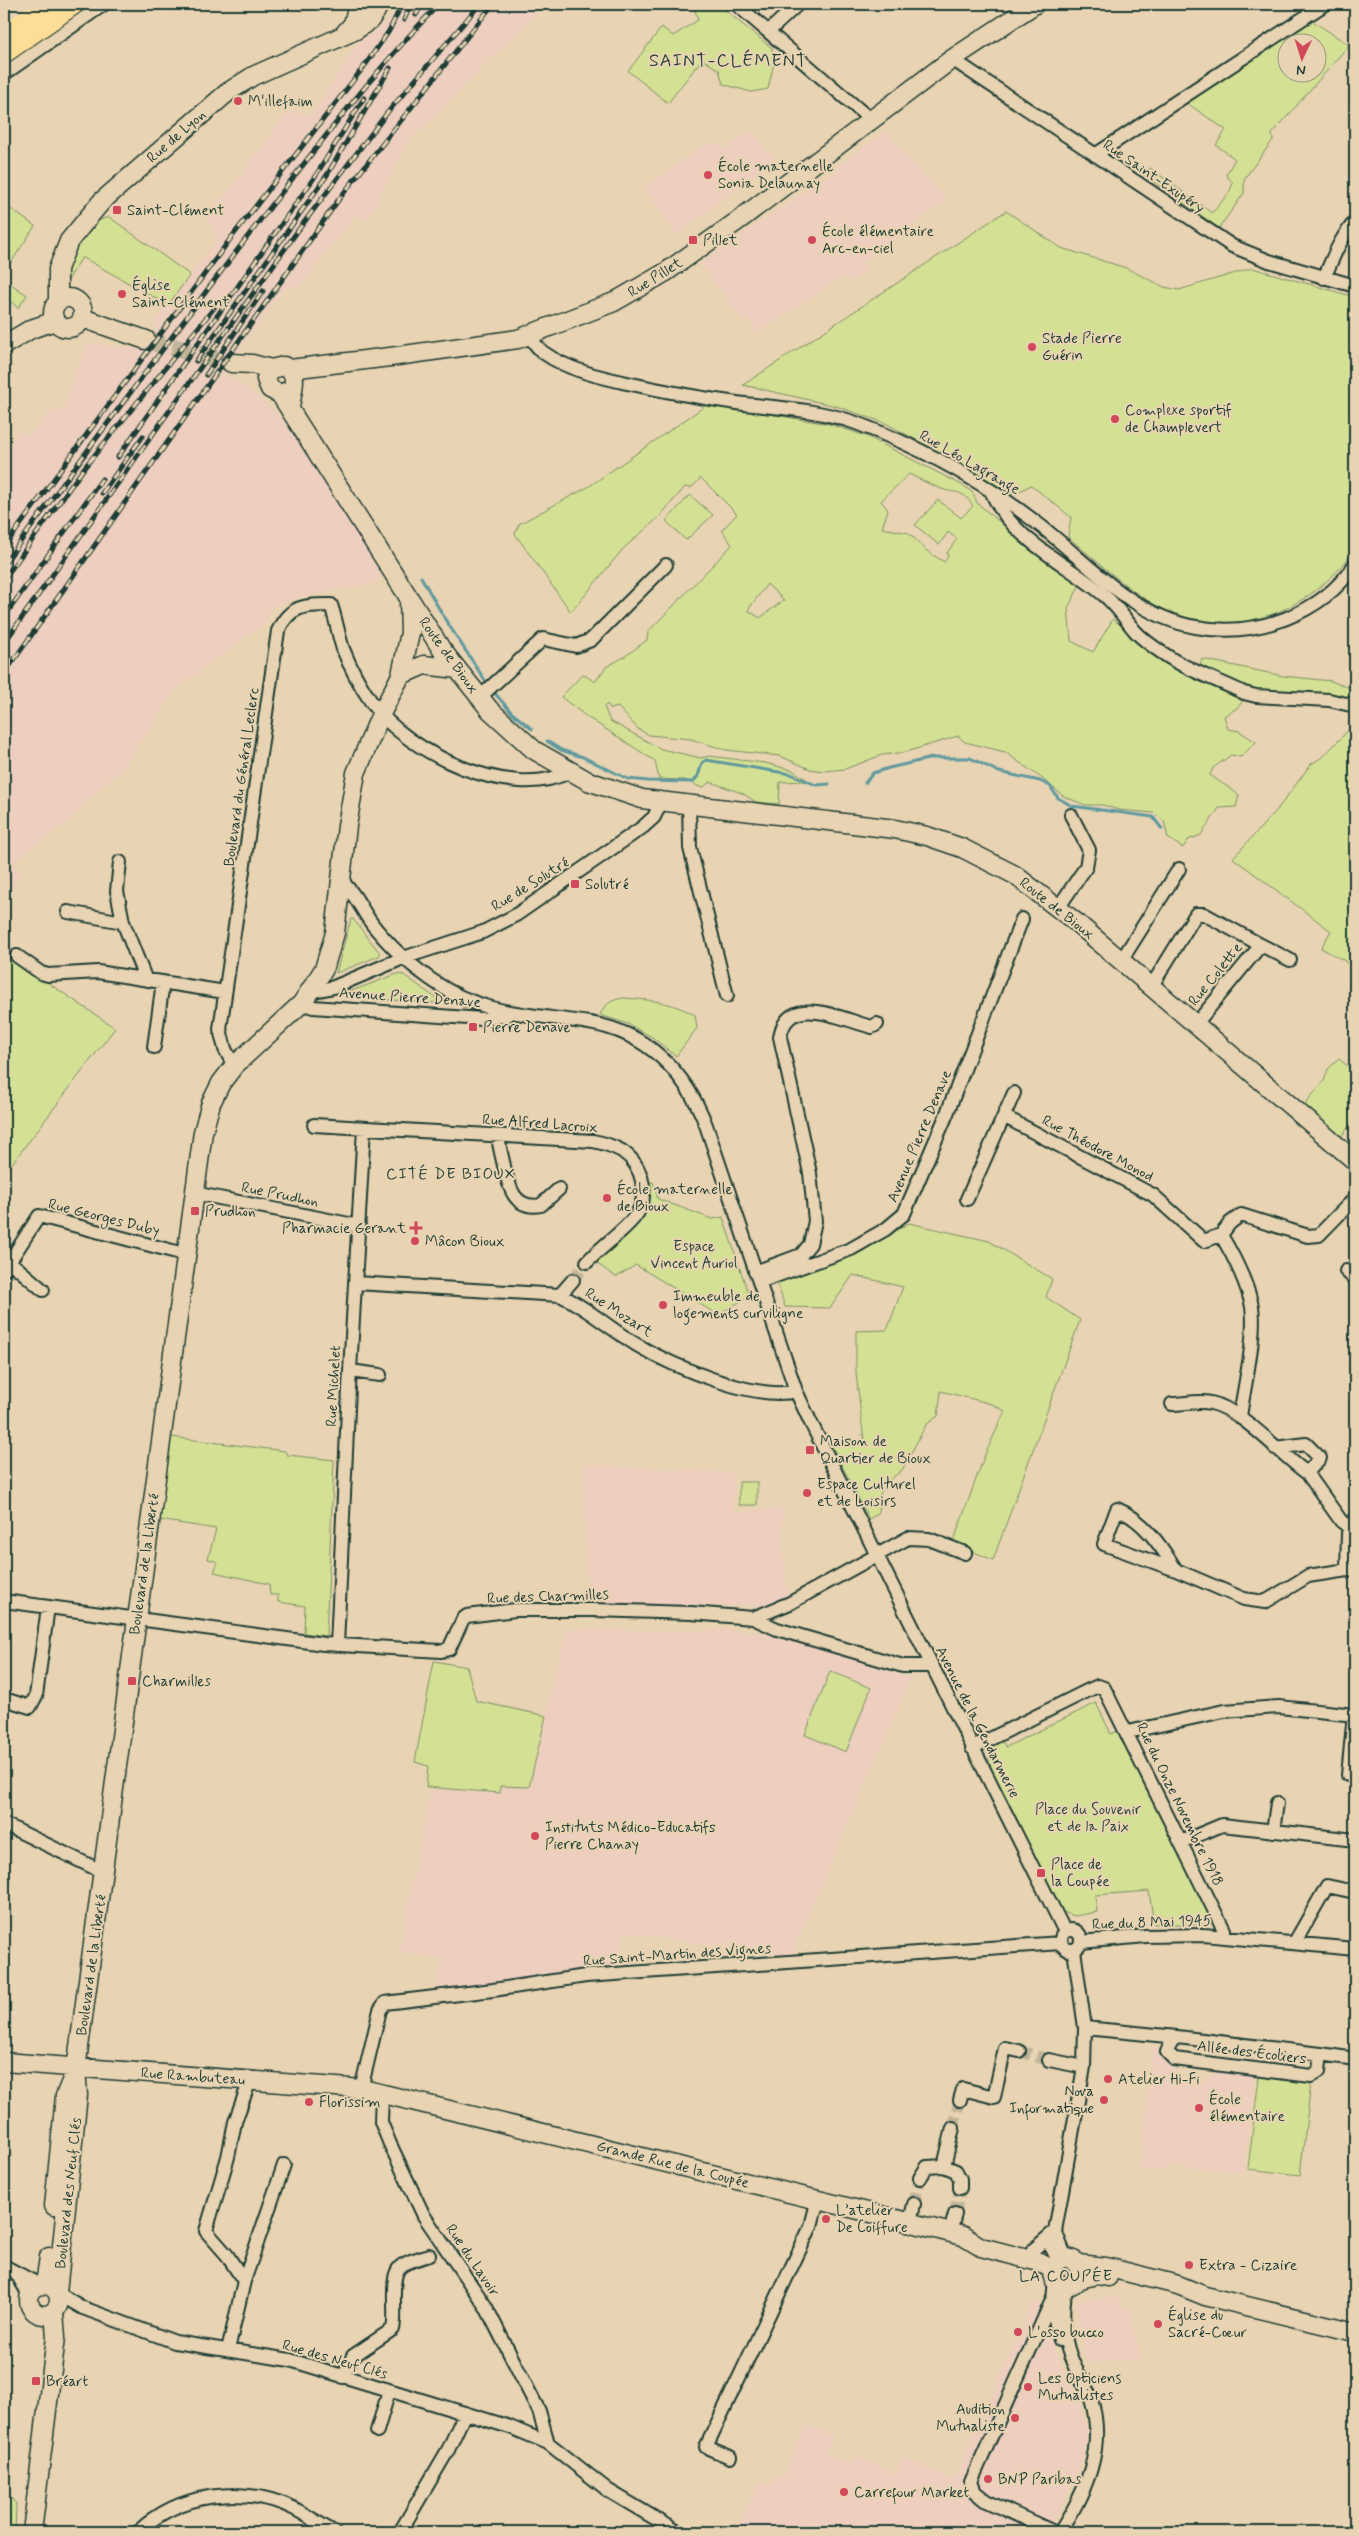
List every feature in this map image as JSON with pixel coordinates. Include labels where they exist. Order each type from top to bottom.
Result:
[{"type":"main road","points":[[4,36],[49,4]]},
{"type":"main road","points":[[4,53],[74,4]]},
{"type":"main road","points":[[344,34],[353,24],[358,4]]},
{"type":"main road","name":"Rue Pillet","points":[[289,388],[322,365],[462,348],[529,336],[614,302],[666,272],[739,220],[952,59],[1036,4]]},
{"type":"main road","name":"Rue de Lyon","points":[[62,296],[58,269],[69,241],[95,208],[150,158],[236,86],[253,76],[363,25],[370,20],[375,6]]},
{"type":"main road","points":[[62,296],[81,305],[82,318],[77,325],[70,328],[61,327],[55,321],[53,313],[62,296]]},
{"type":"main road","points":[[82,318],[146,340]]},
{"type":"main road","points":[[4,345],[31,329],[55,321]]},
{"type":"main road","name":"Route de Bioux","points":[[289,388],[270,389],[269,374],[281,365],[289,388],[409,599],[436,641],[457,669],[487,691],[510,730],[534,750],[569,772],[607,788],[661,802],[779,813],[927,836],[990,860],[1015,875],[1058,908],[1355,1161]]},
{"type":"main road","points":[[409,599],[409,671]]},
{"type":"main road","points":[[408,648],[436,641]]},
{"type":"main road","points":[[409,671],[436,641]]},
{"type":"main road","points":[[409,671],[435,665],[457,669]]},
{"type":"main road","name":"Boulevard de la Liberté","points":[[76,2069],[184,1254],[206,1118],[217,1090],[234,1066],[306,998],[324,969],[335,933],[347,826],[356,773],[381,714],[409,671]]},
{"type":"main road","name":"Rue Rambuteau","points":[[4,2062],[76,2069],[361,2089],[382,2094]]},
{"type":"main road","name":"Boulevard des Neuf Clés","points":[[42,2066],[57,2078],[72,2096],[46,2296]]},
{"type":"main road","name":"Boulevard des Neuf Clés","points":[[32,2532],[52,2355],[46,2296],[48,2266],[76,2069]]},
{"type":"main road","points":[[72,2096],[108,2071]]},
{"type":"main road","name":"Grande Rue de la Coupée","points":[[382,2094],[818,2199],[957,2235],[990,2238],[1033,2250],[1050,2258],[1062,2273]]},
{"type":"main road","name":"Grande Rue de la Coupée","points":[[957,2235],[981,2247],[1039,2262],[1062,2273],[1104,2276],[1205,2296],[1355,2332]]},
{"type":"street","points":[[4,19],[26,4]]},
{"type":"street","points":[[4,74],[104,4]]},
{"type":"street","points":[[736,4],[870,120]]},
{"type":"street","points":[[769,31],[798,4]]},
{"type":"street","points":[[1095,155],[1325,4]]},
{"type":"street","name":"Rue Saint-Exupéry","points":[[952,59],[1232,246],[1324,278],[1355,286]]},
{"type":"street","points":[[1324,278],[1346,232],[1355,222]]},
{"type":"street","name":"Rue Léo Lagrange","points":[[529,336],[545,354],[574,368],[612,380],[720,401],[819,413],[853,422],[916,448],[991,491],[1042,527],[1128,599],[1152,613],[1194,627],[1229,630],[1257,627],[1281,621],[1326,596],[1355,564]]},
{"type":"street","points":[[991,491],[998,508],[1012,523],[1056,560],[1116,605],[1136,632],[1176,662],[1244,693],[1256,696],[1329,700],[1355,706]]},
{"type":"street","points":[[487,691],[543,639],[576,646],[591,640],[666,564]]},
{"type":"street","name":"Boulevard du Général Leclerc","points":[[234,1066],[220,1034],[225,992],[278,631],[288,615],[298,607],[331,604],[349,662],[381,714]]},
{"type":"street","points":[[381,714],[419,744],[449,762],[488,775],[530,781],[548,780],[569,772]]},
{"type":"street","name":"Rue de Solutré","points":[[306,998],[403,958],[483,932],[516,915],[643,827],[654,817],[661,802]]},
{"type":"street","points":[[689,805],[690,848],[727,996]]},
{"type":"street","points":[[1058,908],[1086,867],[1089,850],[1071,815]]},
{"type":"street","points":[[120,862],[117,891],[124,922],[145,978]]},
{"type":"street","points":[[1121,961],[1179,869]]},
{"type":"street","name":"Avenue Pierre Denave","points":[[341,881],[349,888],[376,929],[403,958],[432,981],[488,1007],[516,1014],[590,1023],[611,1028],[645,1044],[669,1063],[696,1100],[796,1391],[826,1456],[876,1554]]},
{"type":"street","points":[[68,912],[124,922]]},
{"type":"street","name":"Rue Colette","points":[[1151,987],[1196,914],[1204,914],[1290,960]]},
{"type":"street","name":"Avenue Pierre Denave","points":[[757,1277],[851,1249],[886,1228],[904,1214],[946,1116],[1022,919]]},
{"type":"street","name":"Rue Colette","points":[[1195,1024],[1256,951],[1259,944]]},
{"type":"street","points":[[17,956],[41,973],[48,975],[98,972],[225,992]]},
{"type":"street","points":[[154,1047],[164,982]]},
{"type":"street","name":"Avenue Pierre Denave","points":[[306,998],[312,1007],[482,1019],[516,1014]]},
{"type":"street","points":[[456,1017],[463,1008],[466,998]]},
{"type":"street","points":[[757,1277],[800,1255],[810,1244],[815,1221],[810,1173],[780,1037],[782,1024],[792,1015],[807,1012],[828,1013],[872,1027],[877,1024]]},
{"type":"street","points":[[967,1199],[1005,1117],[1014,1093]]},
{"type":"street","name":"Rue Théodore Monod","points":[[1005,1117],[1153,1194],[1204,1241],[1221,1235]]},
{"type":"street","name":"Rue Alfred Lacroix","points":[[314,1125],[601,1143],[621,1151],[637,1167],[643,1188],[639,1211],[632,1220],[587,1262]]},
{"type":"street","name":"Rue Michelet","points":[[337,1645],[364,1128]]},
{"type":"street","points":[[498,1136],[510,1189],[515,1198],[524,1205],[541,1206],[560,1189]]},
{"type":"street","name":"Rue Prudhon","points":[[194,1193],[360,1226]]},
{"type":"street","points":[[1240,1417],[1253,1329],[1252,1303],[1245,1282],[1221,1235],[1230,1223],[1241,1215],[1308,1236],[1319,1235],[1355,1198]]},
{"type":"street","name":"Rue Georges Duby","points":[[43,1290],[7,1266],[39,1216],[184,1254]]},
{"type":"street","points":[[560,1295],[573,1280]]},
{"type":"street","name":"Rue Mozart","points":[[356,1283],[560,1295],[578,1304],[638,1346],[676,1366],[723,1382],[762,1392],[777,1394],[796,1391]]},
{"type":"street","points":[[350,1371],[380,1375]]},
{"type":"street","points":[[1172,1404],[1211,1403],[1240,1417],[1307,1473],[1341,1521],[1353,1523],[1351,1570],[1308,1576],[1265,1602],[1244,1599],[1176,1570],[1104,1544],[1117,1509],[1128,1513],[1158,1542],[1176,1570]]},
{"type":"street","points":[[1275,1448],[1306,1444],[1320,1458],[1307,1473]]},
{"type":"street","name":"Rue des Charmilles","points":[[4,1601],[337,1645],[441,1651],[449,1649],[463,1619],[467,1616],[515,1610],[691,1613],[753,1618],[790,1603],[908,1538],[929,1539],[965,1553]]},
{"type":"street","name":"Avenue de la Gendarmerie","points":[[876,1554],[1063,1937]]},
{"type":"street","points":[[4,1699],[30,1707],[36,1696],[48,1607]]},
{"type":"street","points":[[753,1618],[777,1629],[903,1666],[931,1666]]},
{"type":"street","name":"Rue du Onze Novembre 1918","points":[[972,1748],[1089,1690],[1098,1686],[1104,1688],[1128,1732],[1224,1930],[1224,1936]]},
{"type":"street","points":[[1128,1732],[1224,1711],[1279,1707],[1355,1714],[1348,1775],[1355,1776]]},
{"type":"street","points":[[1273,1831],[1276,1803]]},
{"type":"street","points":[[4,1824],[103,1872]]},
{"type":"street","points":[[1180,1842],[1222,1825],[1355,1840]]},
{"type":"street","points":[[1295,1942],[1327,1886],[1350,1891]]},
{"type":"street","points":[[1060,2532],[1090,2475],[1096,2438],[1091,2398],[1072,2360],[1065,2331],[1062,2307],[1062,2273],[1053,2234],[1084,2067],[1085,2028],[1078,1932],[1072,1930],[1063,1937],[1065,1948],[1078,1946]]},
{"type":"street","name":"Rue du 8 Mai 1945","points":[[1078,1946],[1159,1936],[1224,1936],[1355,1949]]},
{"type":"street","name":"Rue Saint-Martin des Vignes","points":[[361,2089],[380,2010],[385,2003],[586,1976],[1063,1937]]},
{"type":"street","name":"Allée des Écoliers","points":[[1085,2028],[1248,2045],[1355,2059]]},
{"type":"street","name":"Allée des Écoliers","points":[[1146,2035],[1157,2040],[1174,2059],[1311,2076],[1319,2071],[1321,2054]]},
{"type":"street","name":"Allée des Écoliers","points":[[1167,2052],[1171,2042],[1177,2037]]},
{"type":"street","points":[[1245,2067],[1248,2045]]},
{"type":"street","points":[[960,2100],[963,2089],[994,2097],[1005,2048],[1019,2051]]},
{"type":"street","points":[[1049,2060],[1084,2067]]},
{"type":"street","points":[[244,2281],[227,2255],[206,2231],[228,2157],[235,2122],[250,2080]]},
{"type":"street","name":"Rue du Lavoir","points":[[382,2094],[382,2122],[390,2144],[424,2216],[486,2307],[539,2411],[548,2443]]},
{"type":"street","points":[[944,2166],[953,2128]]},
{"type":"street","points":[[228,2350],[244,2281],[284,2164]]},
{"type":"street","points":[[920,2178],[927,2167],[944,2166],[956,2171],[960,2179],[960,2188]]},
{"type":"street","points":[[730,2458],[706,2447],[811,2226],[818,2199]]},
{"type":"street","points":[[910,2222],[914,2204]]},
{"type":"street","points":[[955,2214],[957,2235]]},
{"type":"street","points":[[1033,2250],[1053,2234]]},
{"type":"street","points":[[343,2377],[353,2356],[393,2329],[395,2319],[395,2275],[400,2266],[429,2255]]},
{"type":"street","points":[[4,2266],[46,2296]]},
{"type":"street","points":[[1062,2273],[1052,2309],[1057,2332],[1067,2356],[1072,2360]]},
{"type":"street","points":[[1054,2532],[986,2501],[975,2492],[971,2482],[1062,2273]]},
{"type":"street","name":"Rue des Neuf Clés","points":[[46,2296],[176,2342],[290,2360],[510,2427],[548,2443],[617,2496],[678,2532]]},
{"type":"street","points":[[377,2431],[389,2391]]},
{"type":"street","points":[[400,2532],[448,2450],[465,2412]]},
{"type":"street","points":[[138,2532],[158,2515],[183,2503],[214,2496],[237,2494],[265,2498],[294,2508],[328,2531]]},
{"type":"shaded area","points":[[394,4],[545,4],[407,143],[367,222],[356,214],[299,288],[285,287],[224,372],[258,397],[288,425],[378,563],[382,572],[378,582],[295,598],[272,608],[263,624],[175,690],[124,766],[65,824],[10,864],[22,873],[7,894],[4,902],[4,462],[18,429],[27,436],[51,411],[64,410],[86,343],[140,349],[155,332],[156,320],[218,238],[206,216],[217,200],[221,201],[288,111],[312,115],[356,44],[387,21],[392,15]]},
{"type":"shaded area","name":"École maternelle Sonia Delaunay","points":[[752,130],[775,161],[676,235],[644,188],[701,146],[719,143],[724,150]]},
{"type":"shaded area","name":"École élémentaire Arc-en-ciel","points":[[885,131],[946,200],[861,264],[865,271],[850,282],[845,275],[757,333],[748,319],[744,321],[700,263],[814,185]]},
{"type":"shaded area","points":[[583,1464],[733,1473],[734,1513],[782,1507],[785,1586],[788,1586],[789,1599],[768,1606],[589,1604]]},
{"type":"shaded area","points":[[566,1629],[697,1632],[722,1629],[769,1634],[911,1678],[791,1956],[625,1933],[618,1964],[486,1984],[436,1989],[442,1959],[399,1951],[431,1789],[499,1793],[500,1785],[529,1786]]},
{"type":"shaded area","name":"École élémentaire","points":[[1153,2044],[1193,2089],[1219,2070],[1254,2074],[1244,2172],[1167,2165],[1166,2170],[1140,2170]]},
{"type":"shaded area","points":[[1118,2297],[1122,2308],[1130,2308],[1140,2359],[1087,2363],[1076,2301]]},
{"type":"shaded area","points":[[1033,2302],[1044,2308],[1050,2336],[1061,2368],[1078,2398],[1086,2429],[1086,2450],[1059,2512],[1045,2532],[735,2532],[760,2481],[771,2485],[776,2475],[783,2477],[806,2424],[833,2437],[826,2453],[851,2464],[856,2456],[895,2474],[902,2457],[954,2480]]},
{"type":"green space","points":[[690,4],[717,4],[772,48],[774,63],[768,89],[751,92],[723,84],[719,70],[702,59],[668,103],[628,71],[662,27],[673,36],[698,20],[694,7]]},
{"type":"green space","points":[[1308,18],[1349,45],[1326,72],[1326,32],[1287,32]]},
{"type":"green space","points":[[1276,39],[1276,82],[1317,82],[1272,134],[1273,140],[1244,179],[1244,193],[1219,228],[1145,176],[1150,168],[1212,213],[1229,193],[1233,183],[1226,175],[1235,159],[1216,145],[1226,130],[1184,101]]},
{"type":"green space","points":[[8,207],[35,226],[10,264],[5,280],[27,295],[18,308],[4,296],[4,214]]},
{"type":"green space","name":"Complexe sportif de Champlevert","points":[[1006,211],[1061,248],[1126,268],[1164,287],[1179,290],[1252,268],[1355,297],[1355,549],[1336,572],[1315,591],[1291,606],[1266,616],[1238,622],[1211,622],[1183,617],[1155,605],[1121,582],[1068,537],[1071,517],[1031,485],[1013,495],[969,468],[885,423],[836,406],[743,385]]},
{"type":"green space","points":[[109,217],[190,275],[168,305],[82,257],[67,282],[66,262],[97,221]]},
{"type":"green space","points":[[708,404],[829,424],[866,436],[964,486],[973,493],[977,503],[1054,568],[1081,583],[1068,608],[1071,641],[1093,652],[1113,619],[1165,664],[1203,679],[1243,701],[1237,708],[1224,716],[1228,729],[1239,731],[1256,742],[1241,757],[1231,755],[1213,768],[1210,775],[1239,795],[1236,807],[1219,808],[1201,835],[1188,840],[1183,848],[1168,838],[1164,821],[1154,813],[1119,810],[1103,805],[1085,805],[1063,796],[1005,752],[965,742],[958,736],[906,752],[882,755],[845,769],[824,771],[810,769],[780,756],[726,750],[691,739],[649,735],[638,729],[618,707],[611,709],[607,704],[604,707],[610,721],[661,749],[701,758],[709,756],[765,763],[792,770],[809,781],[780,782],[779,804],[756,802],[742,793],[710,782],[702,788],[685,780],[659,779],[655,761],[587,717],[561,697],[583,674],[595,682],[606,667],[624,657],[647,640],[648,632],[732,545],[722,530],[737,514],[701,478],[691,488],[685,487],[659,517],[623,549],[571,612],[515,534],[519,524],[588,487]],"holes":[[[909,474],[939,488],[961,494],[973,506],[961,518],[938,500],[915,525],[939,545],[948,532],[957,539],[947,553],[948,557],[944,562],[927,551],[909,533],[882,528],[888,510],[881,501]],[[767,584],[784,600],[760,618],[748,610]]]},
{"type":"green space","points":[[690,495],[713,515],[686,540],[666,521]]},
{"type":"green space","points":[[1202,659],[1283,676],[1331,681],[1355,690],[1355,701],[1328,695],[1272,693],[1245,688],[1227,681],[1200,665]]},
{"type":"green space","points":[[1355,723],[1355,974],[1345,961],[1321,948],[1331,931],[1233,858],[1277,810],[1311,764],[1324,756]]},
{"type":"green space","points":[[351,919],[353,919],[380,953],[379,956],[336,973]]},
{"type":"green space","points":[[4,953],[115,1028],[4,1174]]},
{"type":"green space","points":[[397,974],[404,975],[440,1001],[436,1003],[345,997],[346,993]]},
{"type":"green space","points":[[623,998],[651,1001],[676,1007],[695,1015],[697,1028],[676,1056],[652,1037],[628,1024],[600,1015],[609,1003]]},
{"type":"green space","points":[[1339,1059],[1355,1072],[1355,1118],[1341,1137],[1304,1105],[1324,1081],[1328,1069]]},
{"type":"green space","name":"Espace Vincent Auriol","points":[[653,1182],[658,1199],[712,1219],[723,1217],[749,1296],[718,1315],[636,1265],[616,1277],[592,1260],[633,1222],[647,1183]]},
{"type":"green space","points":[[909,1223],[989,1241],[1052,1279],[1046,1297],[1080,1320],[993,1560],[953,1543],[984,1457],[1005,1411],[992,1404],[941,1391],[938,1416],[926,1425],[902,1470],[887,1482],[880,1494],[878,1514],[869,1519],[831,1444],[864,1441],[856,1373],[856,1331],[887,1330],[903,1287],[853,1275],[830,1308],[785,1307],[777,1282],[862,1251]]},
{"type":"green space","points":[[170,1437],[285,1451],[287,1455],[334,1460],[326,1636],[304,1633],[305,1606],[278,1602],[278,1595],[270,1595],[269,1584],[214,1572],[218,1562],[208,1559],[216,1529],[159,1520]]},
{"type":"green space","points":[[739,1482],[757,1482],[757,1505],[739,1505]]},
{"type":"green space","points":[[434,1661],[467,1667],[476,1701],[546,1716],[529,1787],[500,1786],[500,1793],[426,1787],[428,1766],[415,1762]]},
{"type":"green space","points":[[830,1671],[871,1688],[846,1752],[805,1735]]},
{"type":"green space","name":"Place du Souvenir et de la Paix","points":[[1096,1703],[1111,1734],[1118,1731],[1213,1921],[1206,1921],[1204,1924],[1154,1924],[1149,1891],[1095,1895],[1097,1912],[1075,1916],[1063,1912],[995,1780],[989,1758],[992,1748],[1001,1740],[1006,1747]]},
{"type":"green space","points":[[1259,2077],[1311,2083],[1300,2175],[1248,2169]]},
{"type":"green space","points":[[4,2497],[11,2498],[16,2504],[15,2532],[4,2532]]},
{"type":"waterway","points":[[421,577],[445,619],[488,685]]},
{"type":"waterway","points":[[492,690],[512,713],[532,729]]},
{"type":"waterway","points":[[547,741],[561,750],[583,757],[628,779],[693,782],[698,776],[702,763],[706,760],[791,774],[816,785],[829,784]]},
{"type":"waterway","points":[[865,783],[873,773],[889,768],[932,758],[970,758],[999,772],[1040,781],[1050,786],[1058,798],[1072,806],[1153,817],[1162,829]]},
{"type":"tunnel","points":[[146,340],[231,363]]},
{"type":"tunnel","points":[[573,1280],[587,1262]]},
{"type":"tunnel","points":[[1019,2051],[1049,2060]]},
{"type":"tunnel","points":[[953,2128],[960,2100]]},
{"type":"tunnel","points":[[914,2204],[920,2178]]},
{"type":"tunnel","points":[[955,2214],[960,2188]]},
{"type":"railway","points":[[4,547],[231,238],[366,64],[389,31],[402,4]]},
{"type":"railway","points":[[404,20],[411,4]]},
{"type":"railway","points":[[416,15],[422,4]]},
{"type":"railway","points":[[4,564],[261,219],[369,82],[439,4]]},
{"type":"railway","points":[[4,643],[299,229],[387,113],[480,4]]},
{"type":"railway","points":[[4,674],[339,199],[493,4]]},
{"type":"railway","points":[[196,361],[327,175],[390,68]]},
{"type":"railway","points":[[118,457],[316,175],[364,98]]},
{"type":"railway","points":[[206,375],[263,291]]},
{"type":"railway","points":[[4,579],[84,468],[214,308]]},
{"type":"railway","points":[[102,493],[143,436]]},
{"type":"railway","points":[[4,617],[102,479]]},
{"type":"place","name":"M'illefaim","points":[[238,101]]},
{"type":"place","name":"École maternelle Sonia Delaunay","points":[[708,175]]},
{"type":"place","name":"Saint-Clément","points":[[117,210]]},
{"type":"place","name":"Pillet","points":[[693,240]]},
{"type":"place","name":"École élémentaire Arc-en-ciel","points":[[812,240]]},
{"type":"place","name":"Église Saint-Clément","points":[[122,294]]},
{"type":"place","name":"Stade Pierre Guérin","points":[[1032,347]]},
{"type":"place","name":"Complexe sportif de Champlevert","points":[[1115,419]]},
{"type":"place","name":"Solutré","points":[[575,884]]},
{"type":"place","name":"Pierre Denave","points":[[473,1027]]},
{"type":"place","name":"École maternelle de Bioux","points":[[607,1198]]},
{"type":"place","name":"Prudhon","points":[[195,1211]]},
{"type":"place","name":"Pharmacie Gerant","points":[[416,1228]]},
{"type":"place","name":"Mâcon Bioux","points":[[415,1241]]},
{"type":"place","name":"Immeuble de logements curviligne","points":[[663,1305]]},
{"type":"place","name":"Maison de Quartier de Bioux","points":[[810,1450]]},
{"type":"place","name":"Espace Culturel et de Loisirs","points":[[807,1493]]},
{"type":"place","name":"Charmilles","points":[[132,1681]]},
{"type":"place","name":"Instituts Médico-Educatifs Pierre Chanay","points":[[535,1836]]},
{"type":"place","name":"Place de la Coupée","points":[[1041,1873]]},
{"type":"place","name":"Atelier Hi-Fi","points":[[1108,2079]]},
{"type":"place","name":"Nova Informatique","points":[[1104,2100]]},
{"type":"place","name":"Florissim","points":[[309,2102]]},
{"type":"place","name":"École élémentaire","points":[[1199,2108]]},
{"type":"place","name":"L’atelier De Coiffure","points":[[826,2219]]},
{"type":"place","name":"Extra - Cizaire","points":[[1189,2265]]},
{"type":"place","name":"Église du Sacré-Cœur","points":[[1158,2324]]},
{"type":"place","name":"L'osso bucco","points":[[1018,2332]]},
{"type":"place","name":"Bréart","points":[[36,2381]]},
{"type":"place","name":"Les Opticiens Mutualistes","points":[[1028,2387]]},
{"type":"place","name":"Audition Mutualiste","points":[[1015,2418]]},
{"type":"place","name":"BNP Paribas","points":[[988,2479]]},
{"type":"place","name":"Carrefour Market","points":[[844,2492]]},
{"type":"district","name":"SAINT-CLÉMENT","points":[[728,60]]},
{"type":"district","name":"CITÉ DE BIOUX","points":[[451,1173]]},
{"type":"district","name":"LA COUPÉE","points":[[1066,2275]]}]
